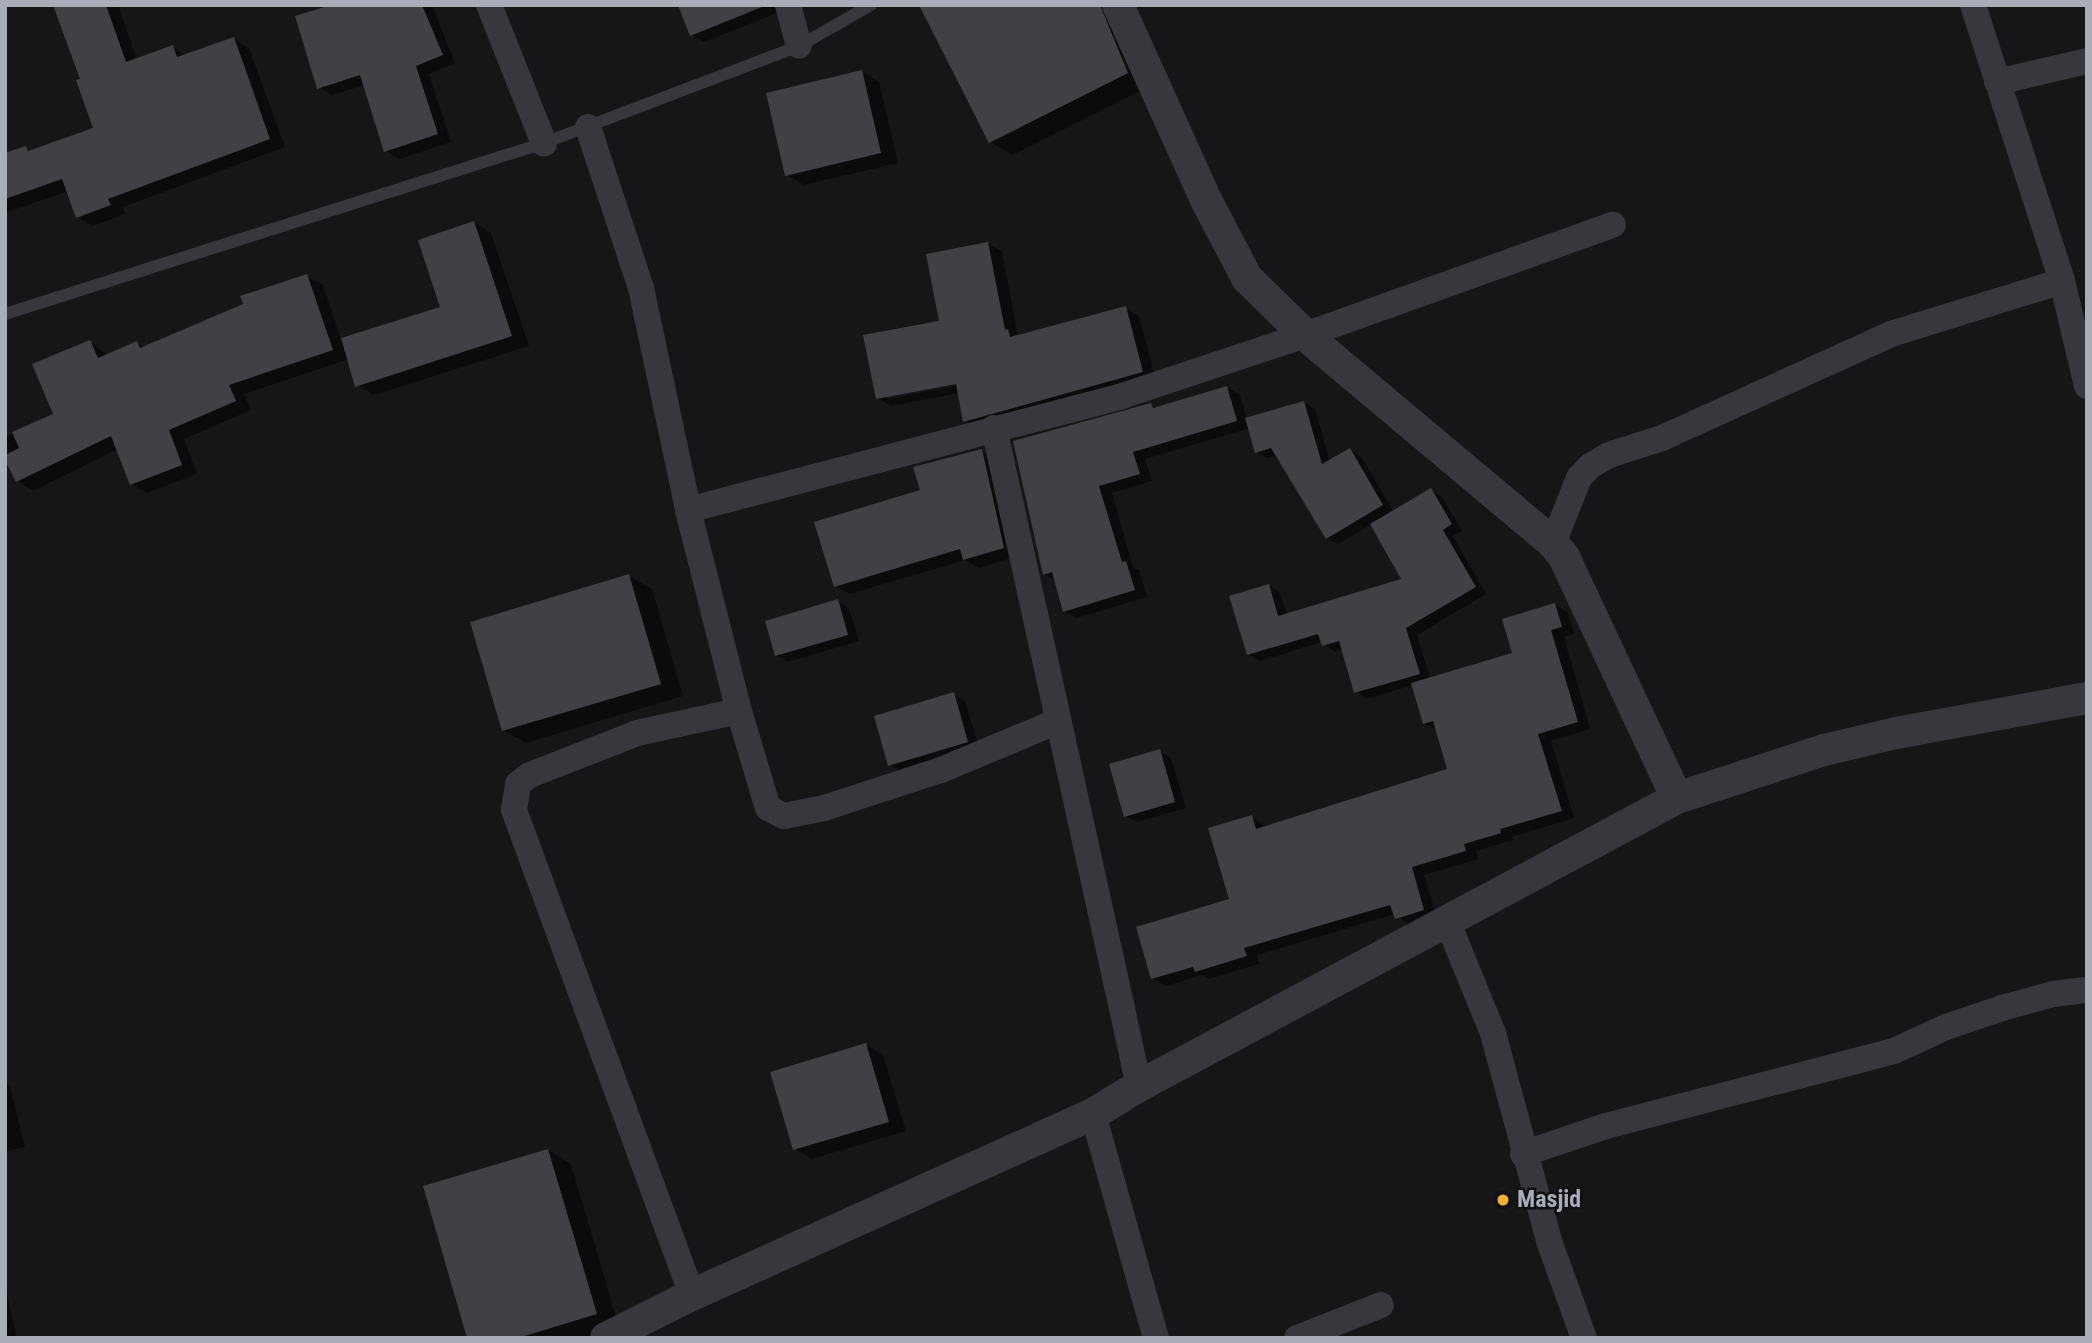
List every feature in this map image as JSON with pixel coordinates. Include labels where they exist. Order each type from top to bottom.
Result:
[{"type":"street","points":[[489,5],[544,143]]},
{"type":"street","points":[[788,5],[799,46]]},
{"type":"street","points":[[1118,5],[1236,261],[1260,294],[1305,335],[1553,543],[1564,556],[1677,798]]},
{"type":"street","points":[[1973,5],[2062,281],[2087,386]]},
{"type":"street","points":[[1997,82],[2087,61]]},
{"type":"street","points":[[588,127],[641,288],[688,510],[739,710],[768,808],[784,817],[824,808],[941,770],[1058,721]]},
{"type":"street","points":[[688,510],[1122,396],[1305,335],[1613,225]]},
{"type":"street","points":[[1553,543],[1579,478],[1590,466],[1609,455],[1662,438],[1891,334],[2062,281]]},
{"type":"street","points":[[994,428],[1139,1086]]},
{"type":"street","points":[[606,1338],[692,1295],[1093,1114],[1139,1086],[1448,923],[1677,798],[1836,747],[1896,733],[2087,698]]},
{"type":"street","points":[[692,1295],[514,810],[518,784],[530,775],[637,733],[739,710]]},
{"type":"street","points":[[1448,923],[1493,1033],[1523,1154],[1549,1241],[1584,1338]]},
{"type":"street","points":[[1523,1154],[1606,1126],[1894,1051],[1946,1027],[2053,994],[2087,990]]},
{"type":"street","points":[[1093,1114],[1156,1338]]},
{"type":"street","points":[[1297,1338],[1381,1304]]},
{"type":"lane","points":[[5,314],[544,143],[799,46],[871,5]]},
{"type":"building","points":[[53,5],[106,5],[126,62],[173,45],[177,57],[234,37],[270,139],[108,199],[111,205],[76,218],[62,179],[5,199],[5,153],[26,146],[28,151],[93,128],[76,80],[80,79]]},
{"type":"building","points":[[331,5],[422,5],[443,55],[416,66],[438,134],[384,152],[360,75],[317,89],[295,16]]},
{"type":"building","points":[[678,5],[762,5],[762,7],[690,36]]},
{"type":"building","points":[[919,5],[1100,5],[1128,73],[989,143]]},
{"type":"building","points":[[862,70],[881,153],[785,176],[766,93]]},
{"type":"building","points":[[474,221],[512,336],[355,387],[341,338],[440,307],[418,240]]},
{"type":"building","points":[[988,242],[1005,330],[1008,329],[1010,337],[1126,306],[1143,372],[963,422],[956,384],[876,399],[863,335],[939,321],[926,254]]},
{"type":"building","points":[[307,274],[333,350],[229,385],[236,401],[169,430],[182,465],[130,485],[111,436],[16,482],[5,460],[5,455],[19,448],[12,432],[53,414],[32,364],[90,340],[98,358],[137,341],[140,348],[243,304],[240,296]]},
{"type":"building","points":[[1227,386],[1237,421],[1133,452],[1140,474],[1099,486],[1122,562],[1126,561],[1135,590],[1063,612],[1052,572],[1043,575],[1013,441],[1151,403],[1153,408]]},
{"type":"building","points":[[1304,401],[1322,464],[1350,448],[1383,505],[1326,539],[1271,448],[1255,453],[1245,418]]},
{"type":"building","points":[[982,449],[1004,548],[963,560],[960,549],[834,587],[814,522],[920,490],[913,467]]},
{"type":"building","points":[[1431,488],[1452,524],[1443,530],[1476,587],[1406,628],[1420,674],[1354,693],[1339,641],[1322,646],[1318,634],[1247,655],[1229,596],[1269,584],[1278,616],[1401,579],[1370,524]]},
{"type":"building","points":[[629,574],[661,684],[502,731],[470,622]]},
{"type":"building","points":[[838,599],[848,635],[775,656],[765,621]]},
{"type":"building","points":[[1555,603],[1562,627],[1551,630],[1578,722],[1538,734],[1562,811],[1500,829],[1501,833],[1464,844],[1466,851],[1412,867],[1424,910],[1395,919],[1390,905],[1244,948],[1247,956],[1195,972],[1193,967],[1151,979],[1136,927],[1229,899],[1208,828],[1252,815],[1256,829],[1447,769],[1433,721],[1423,724],[1411,683],[1512,653],[1502,619]]},
{"type":"building","points":[[954,692],[968,742],[888,766],[874,716]]},
{"type":"building","points":[[1160,749],[1175,802],[1124,817],[1109,764]]},
{"type":"building","points":[[866,1043],[889,1122],[793,1150],[770,1072]]},
{"type":"building","points":[[548,1149],[597,1314],[518,1338],[467,1338],[423,1186]]},
{"type":"place","name":"Masjid","points":[[1503,1200]]}]
